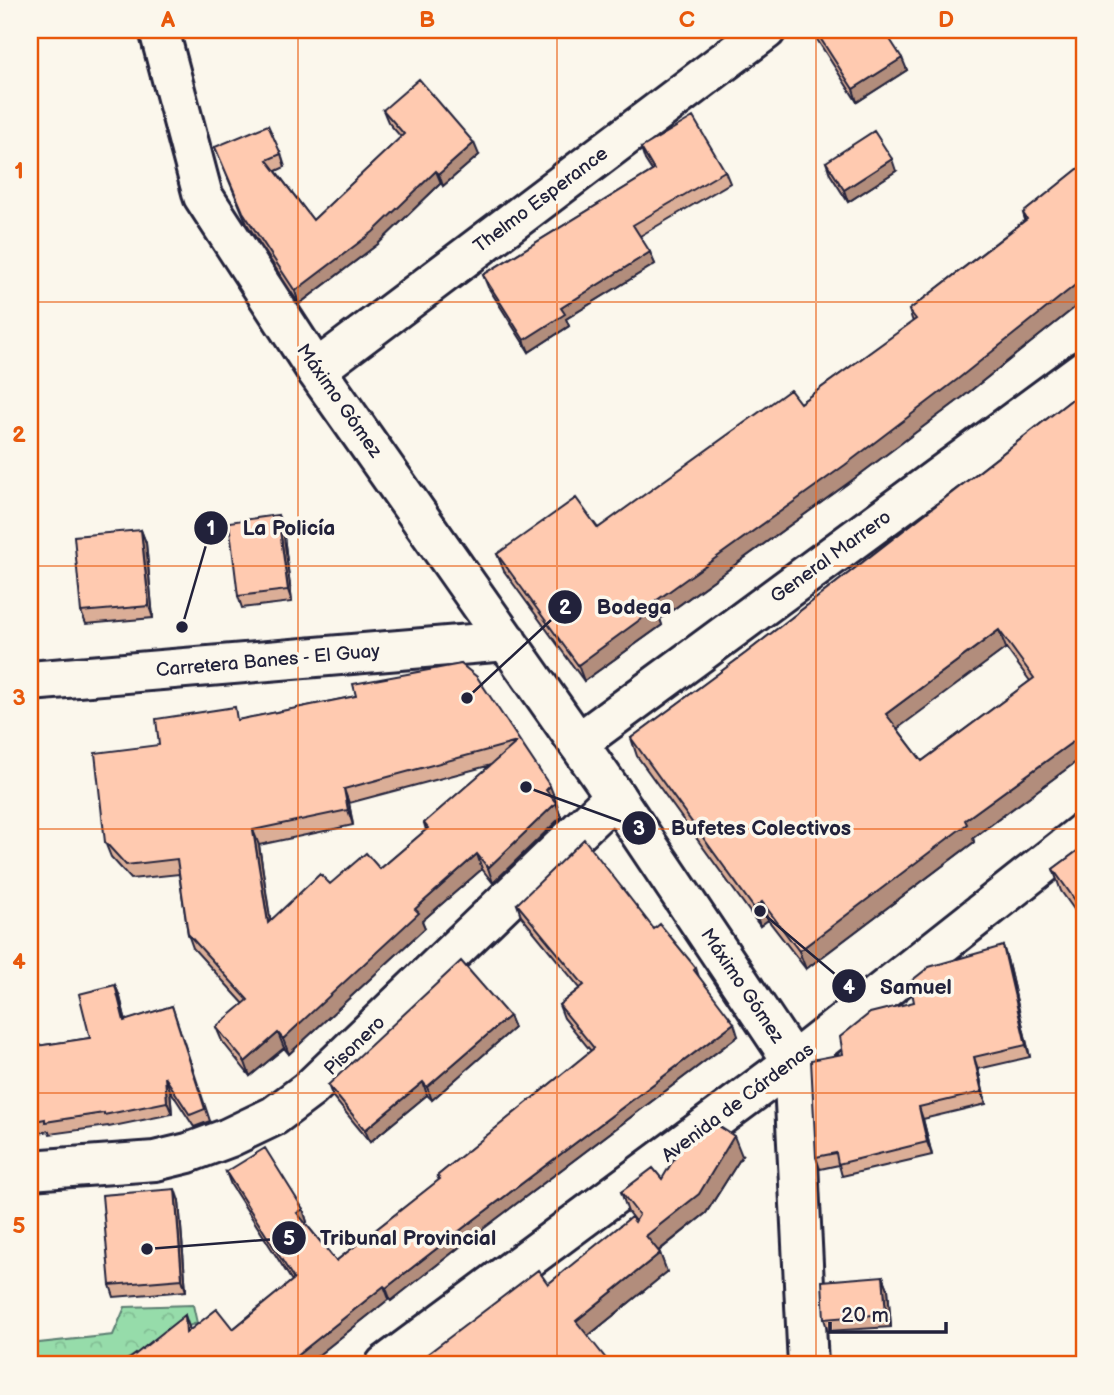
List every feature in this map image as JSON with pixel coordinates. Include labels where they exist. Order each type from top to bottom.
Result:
[{"type":"main road","name":"Máximo Gómez","points":[[159,30],[203,196],[316,370],[615,796],[793,1062],[808,1365]]},
{"type":"main road","name":"Thelmo Esperance","points":[[316,370],[746,36]]},
{"type":"main road","name":"General Marrero","points":[[578,743],[1084,370]]},
{"type":"main road","name":"Carretera Banes - El Guay","points":[[30,681],[507,641]]},
{"type":"main road","name":"Pisonero","points":[[30,1170],[155,1161],[188,1153],[228,1138],[274,1116],[310,1089],[615,796]]},
{"type":"main road","name":"Avenida de Cárdenas","points":[[385,1365],[793,1062],[1084,832]]},
{"type":"green space","points":[[193,1305],[197,1323],[180,1329],[117,1365],[30,1365],[30,1344],[113,1335],[125,1307]]},
{"type":"building","points":[[815,30],[884,30],[902,58],[853,89]]},
{"type":"building","points":[[419,79],[474,143],[439,174],[436,171],[373,232],[295,291],[243,212],[215,147],[268,125],[281,154],[267,160],[313,220],[404,134],[383,110]]},
{"type":"building","points":[[693,117],[725,171],[633,225],[650,252],[561,308],[565,314],[524,340],[483,275],[654,170],[641,148]]},
{"type":"building","points":[[874,131],[892,159],[844,190],[826,162]]},
{"type":"building","points":[[1084,164],[1084,278],[845,465],[653,603],[656,608],[578,665],[497,554],[576,498],[598,528],[790,390],[800,403],[916,319],[909,310],[1027,219],[1023,213]]},
{"type":"building","points":[[1084,390],[1084,735],[965,820],[967,824],[799,951],[762,902],[754,908],[631,738],[746,653]],"holes":[[[999,630],[1034,678],[922,761],[886,714]]]},
{"type":"building","points":[[278,515],[288,590],[238,596],[229,522]]},
{"type":"building","points":[[141,530],[149,606],[81,612],[74,536]]},
{"type":"building","points":[[461,664],[477,677],[550,786],[546,790],[556,803],[488,868],[477,854],[415,909],[419,913],[283,1039],[278,1033],[245,1062],[216,1027],[248,1000],[188,934],[177,859],[126,865],[105,842],[95,753],[159,745],[156,719],[235,707],[237,720],[356,696],[353,684]],"holes":[[[517,742],[424,823],[428,828],[380,869],[366,853],[330,884],[320,874],[268,923],[253,830],[348,810],[344,789]]]},
{"type":"building","points":[[584,839],[654,929],[660,924],[696,968],[694,970],[734,1023],[386,1288],[384,1286],[285,1365],[122,1365],[185,1315],[186,1333],[217,1309],[233,1329],[294,1279],[226,1172],[265,1148],[303,1209],[297,1213],[336,1261],[440,1179],[437,1176],[594,1048],[559,1005],[584,985],[517,904]]},
{"type":"building","points":[[1084,846],[1084,893],[1075,900],[1053,869]]},
{"type":"building","points":[[30,871],[32,905],[30,905]]},
{"type":"building","points":[[1003,946],[1026,1045],[974,1057],[982,1092],[919,1107],[927,1142],[838,1164],[836,1153],[816,1157],[811,1060],[843,1054],[840,1037],[870,1013],[914,1002],[910,982],[929,967]]},
{"type":"building","points":[[461,961],[509,1016],[427,1087],[423,1082],[365,1130],[328,1085]]},
{"type":"building","points":[[115,985],[124,1021],[172,1006],[205,1109],[190,1115],[165,1077],[167,1102],[104,1115],[30,1122],[30,1047],[90,1038],[79,994]]},
{"type":"building","points":[[714,1123],[734,1136],[699,1194],[646,1236],[660,1253],[576,1321],[611,1365],[413,1365],[538,1270],[548,1284],[631,1217],[635,1222],[639,1215],[621,1192],[653,1168],[662,1179],[681,1147]]},
{"type":"building","points":[[175,1189],[182,1279],[110,1285],[102,1195]]},
{"type":"building","points":[[883,1276],[886,1314],[824,1319],[822,1281]]},
{"type":"place","name":"La Policía","points":[[182,627]]},
{"type":"place","name":"Bodega","points":[[467,698]]},
{"type":"place","name":"Bufetes Colectivos","points":[[526,787]]},
{"type":"place","name":"Samuel","points":[[760,911]]},
{"type":"place","name":"Tribunal Provincial","points":[[147,1249]]}]
